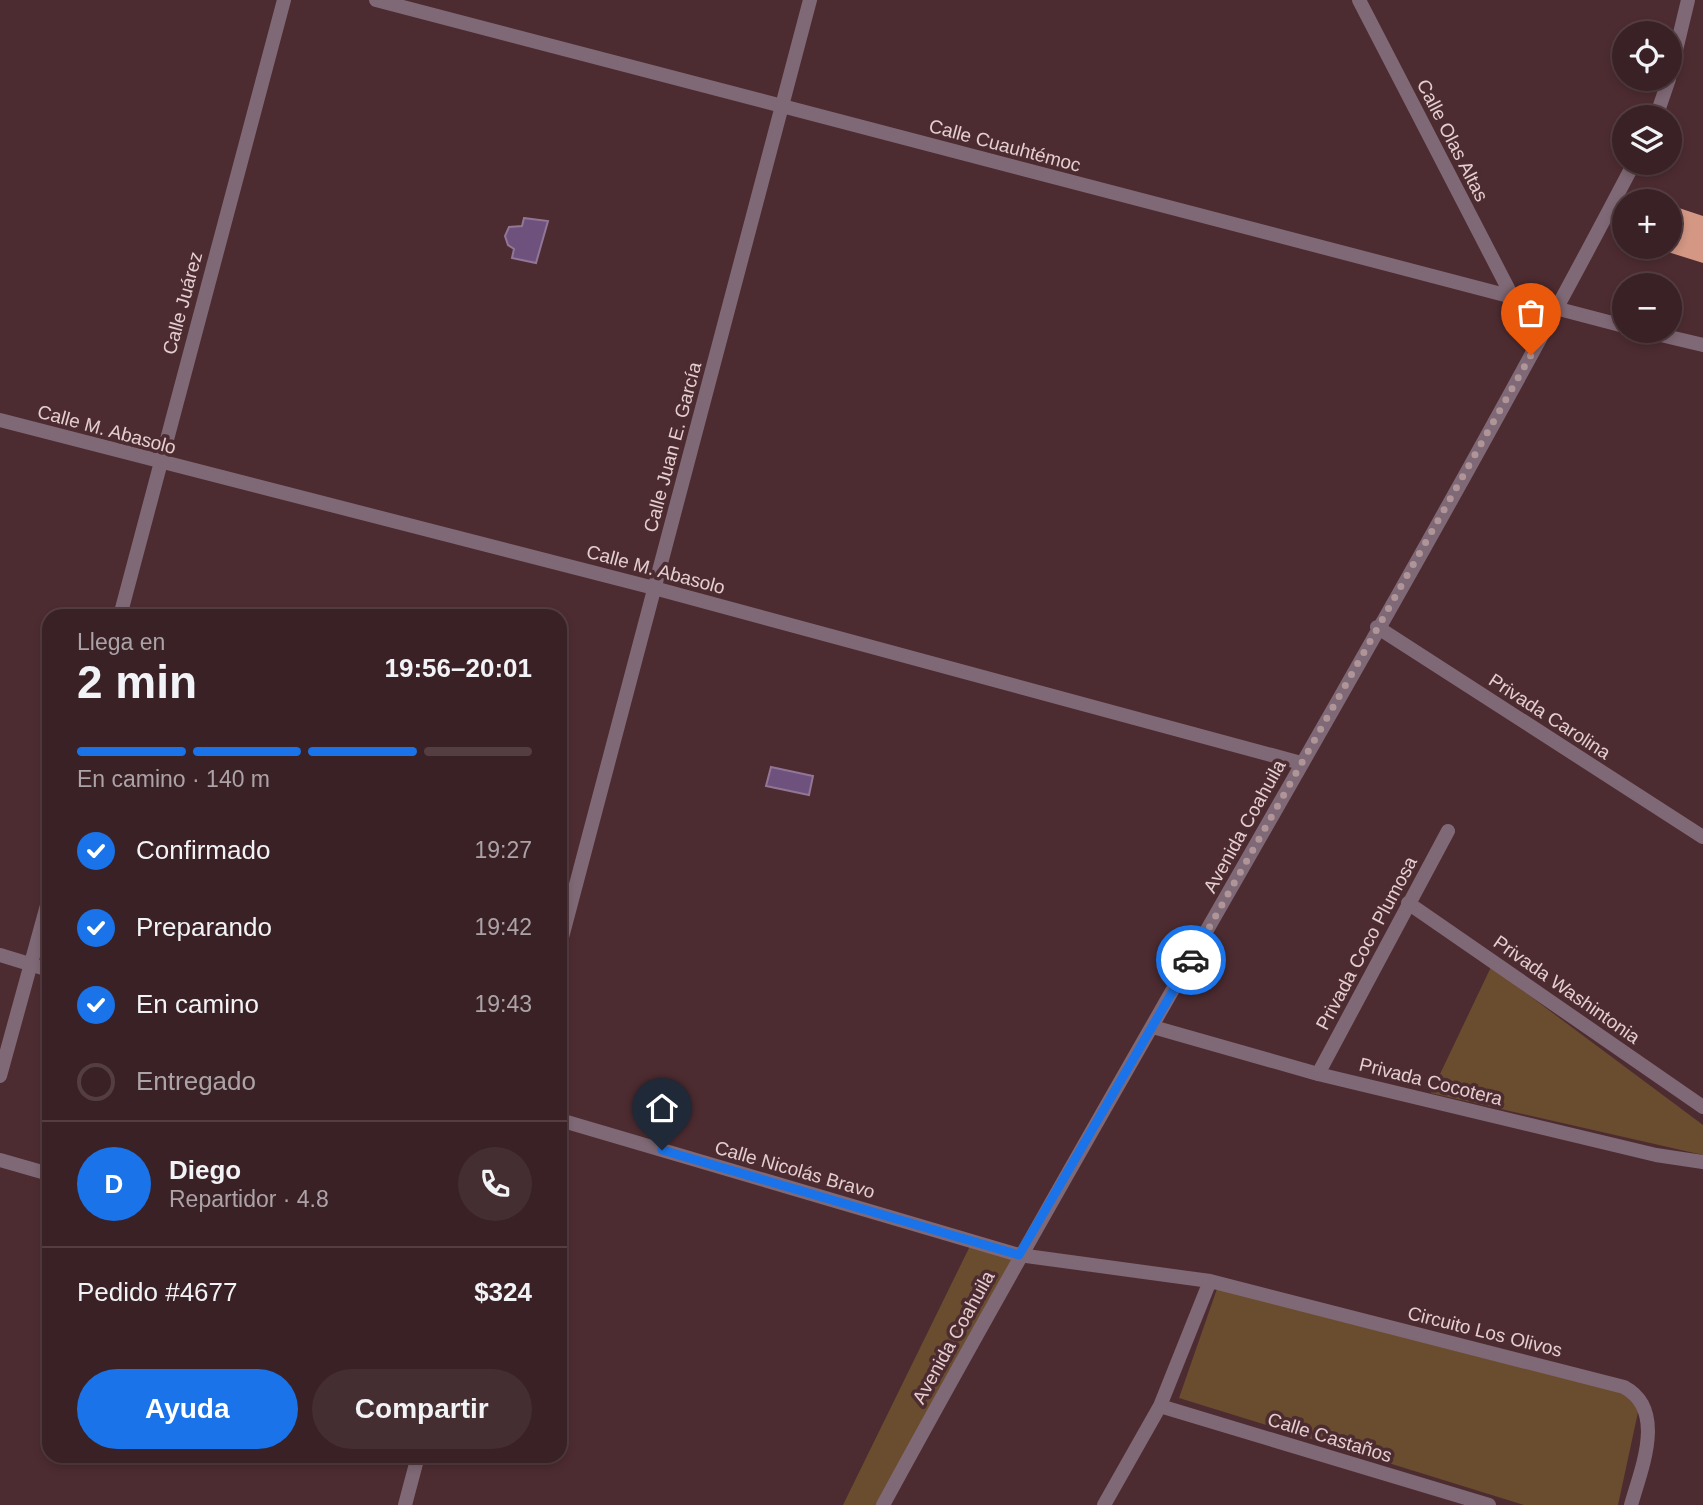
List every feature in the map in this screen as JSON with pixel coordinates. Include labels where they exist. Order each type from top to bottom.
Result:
[{"type":"street","name":"Calle Juárez","points":[[122,609],[158,463],[284,0]]},
{"type":"street","name":"Calle Cuauhtémoc","points":[[376,0],[1612,323]]},
{"type":"street","name":"Calle Juan E. García","points":[[567,918],[810,0]]},
{"type":"street","name":"Calle Olas Altas","points":[[1359,0],[1513,298]]},
{"type":"street","points":[[1682,24],[1688,0]]},
{"type":"street","name":"Avenida Coahuila","points":[[883,1505],[1019,1255],[1153,1027],[1557,309],[1628,175]]},
{"type":"street","points":[[1682,340],[1703,345]]},
{"type":"street","name":"Calle M. Abasolo","points":[[0,420],[158,463],[654,588],[1301,763]]},
{"type":"street","name":"Privada Carolina","points":[[1377,627],[1703,837]]},
{"type":"street","name":"Privada Coco Plumosa","points":[[1318,1074],[1448,831]]},
{"type":"street","name":"Privada Washintonia","points":[[1408,903],[1703,1107]]},
{"type":"street","points":[[0,1076],[42,926]]},
{"type":"street","points":[[0,955],[42,968]]},
{"type":"street","name":"Privada Cocotera","points":[[1153,1027],[1318,1074],[1656,1155],[1703,1162]]},
{"type":"street","name":"Calle Nicolás Bravo","points":[[567,1122],[1019,1255]]},
{"type":"street","points":[[0,1160],[42,1172]]},
{"type":"street","name":"Circuito Los Olivos","points":[[1019,1255],[1210,1281],[1624,1387],[1636,1393],[1642,1404],[1648,1440],[1631,1505]]},
{"type":"street","points":[[1104,1505],[1160,1406],[1210,1281]]},
{"type":"street","name":"Calle Castaños","points":[[1160,1406],[1489,1505]]},
{"type":"street","points":[[404,1505],[416,1463]]},
{"type":"shaded area","points":[[524,218],[548,221],[536,263],[512,258],[514,249],[508,245],[505,236],[509,227],[522,226]]},
{"type":"shaded area","points":[[771,767],[813,776],[809,795],[766,786]]},
{"type":"shaded area","points":[[1491,967],[1703,1125],[1703,1155],[1431,1093]]},
{"type":"shaded area","points":[[971,1244],[1016,1257],[879,1505],[843,1505]]},
{"type":"shaded area","points":[[1218,1286],[1620,1392],[1632,1399],[1638,1412],[1618,1505],[1524,1505],[1179,1398]]},
{"type":"building","points":[[1682,209],[1703,216],[1703,263],[1682,256]]},
{"type":"way so far","points":[[1191,960],[1531,355]]},
{"type":"route","points":[[662,1150],[1019,1255],[1191,960]]}]
